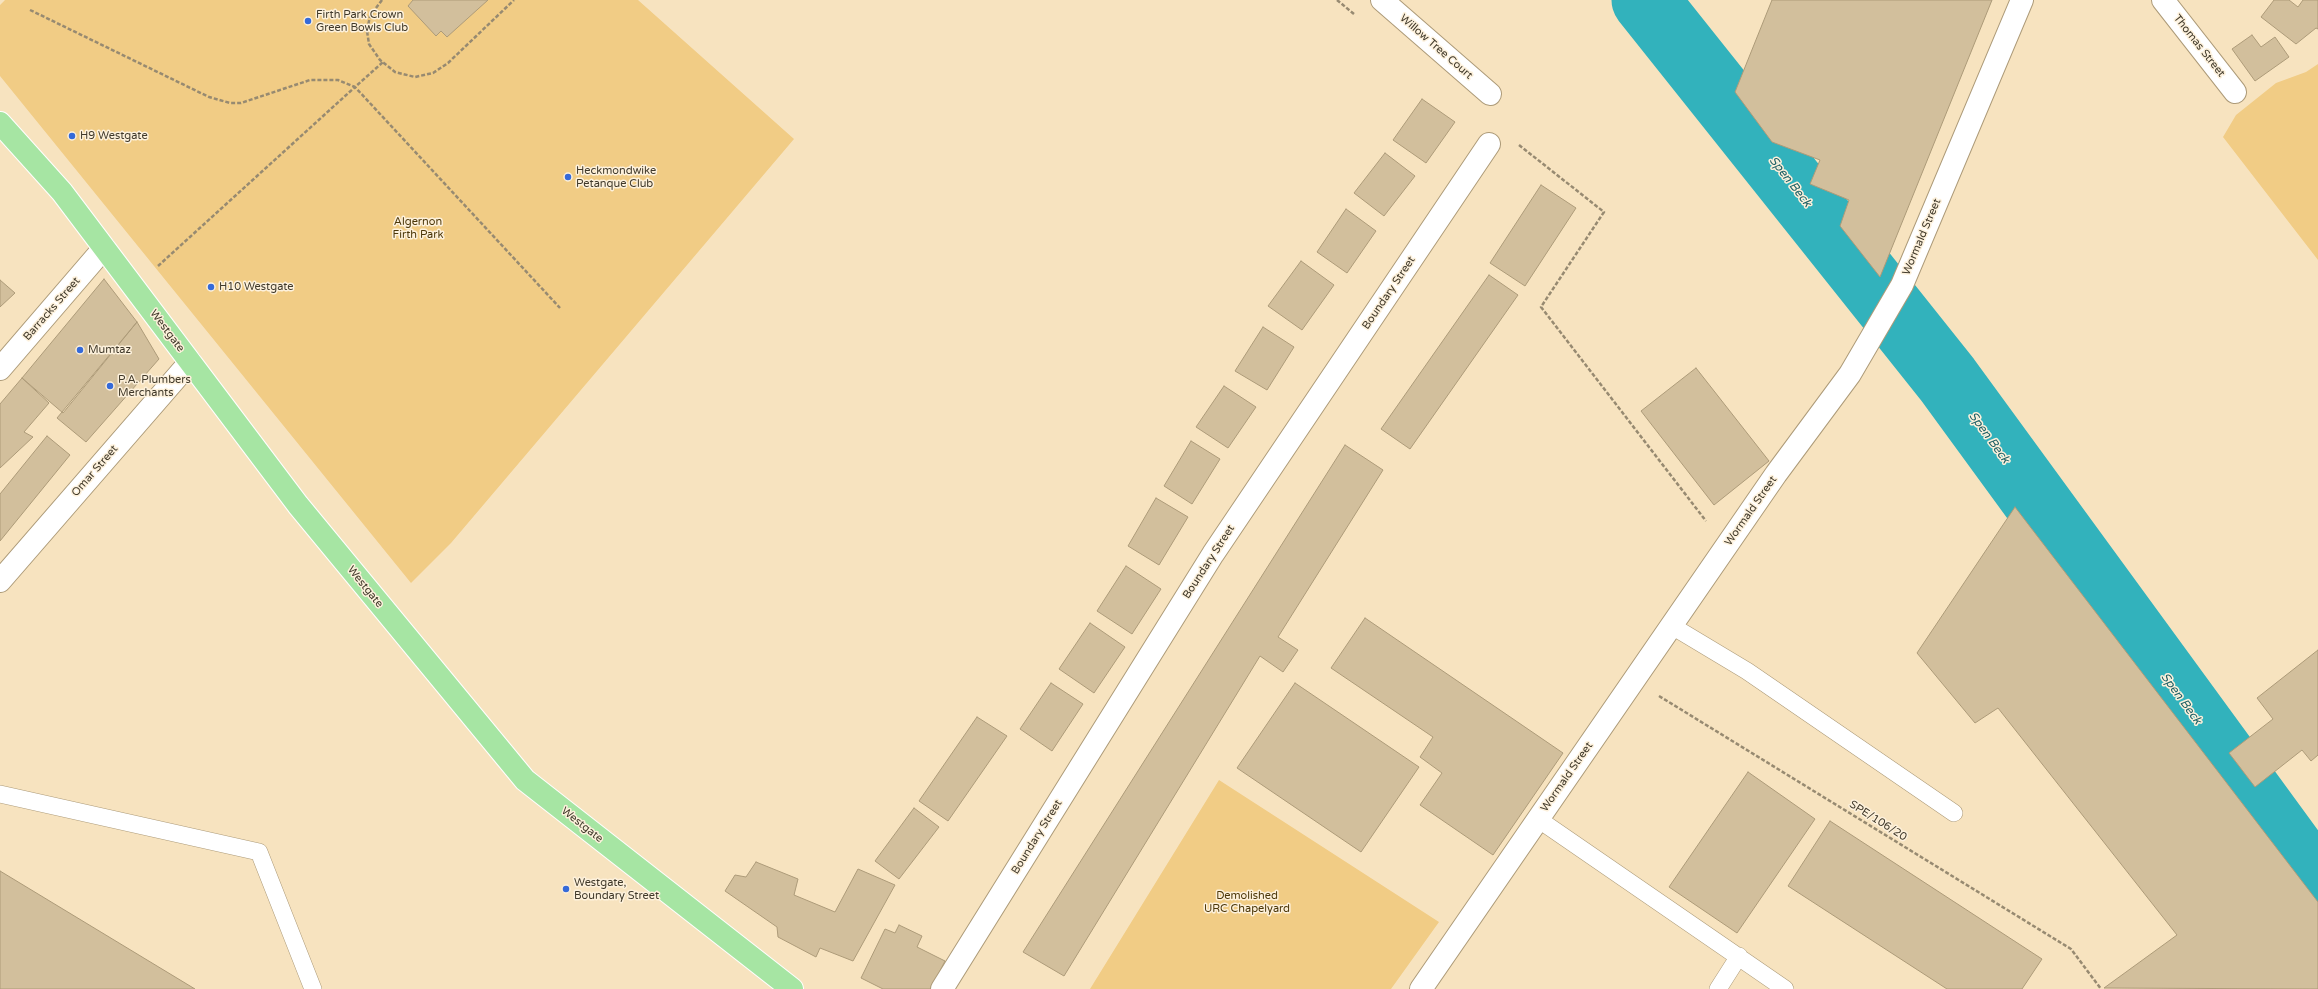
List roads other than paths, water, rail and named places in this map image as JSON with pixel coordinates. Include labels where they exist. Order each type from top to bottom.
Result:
[{"type":"main road","name":"Westgate","points":[[0,123],[62,192],[298,505],[525,780],[792,989]]},
{"type":"street","name":"Willow Tree Court","points":[[1382,0],[1490,94]]},
{"type":"street","name":"Wormald Street","points":[[1421,989],[1776,474],[1850,374],[1902,285],[2022,0]]},
{"type":"street","name":"Thomas Street","points":[[2164,0],[2235,92]]},
{"type":"street","name":"Boundary Street","points":[[942,989],[1213,554],[1489,144]]},
{"type":"street","name":"Barracks Street","points":[[0,369],[104,248]]},
{"type":"street","name":"Omar Street","points":[[0,581],[190,362]]},
{"type":"lane","points":[[1672,626],[1746,671],[1954,813]]},
{"type":"lane","points":[[0,794],[259,852],[313,989]]},
{"type":"lane","points":[[1538,819],[1785,989]]},
{"type":"lane","points":[[1718,989],[1739,956]]},
{"type":"waterway","name":"Spen Beck","points":[[1645,0],[1947,379],[2318,887]]},
{"type":"place","name":"Firth Park Crown Green Bowls Club","points":[[308,21]]},
{"type":"place","name":"H9 Westgate","points":[[72,136]]},
{"type":"place","name":"Heckmondwike Petanque Club","points":[[568,177]]},
{"type":"place","name":"H10 Westgate","points":[[211,287]]},
{"type":"place","name":"Mumtaz","points":[[80,350]]},
{"type":"place","name":"P.A. Plumbers Merchants","points":[[110,386]]},
{"type":"place","name":"Westgate, Boundary Street","points":[[566,889]]},
{"type":"park label","name":"Algernon Firth Park","points":[[418,228]]},
{"type":"park label","name":"Demolished URC Chapelyard","points":[[1247,902]]}]
